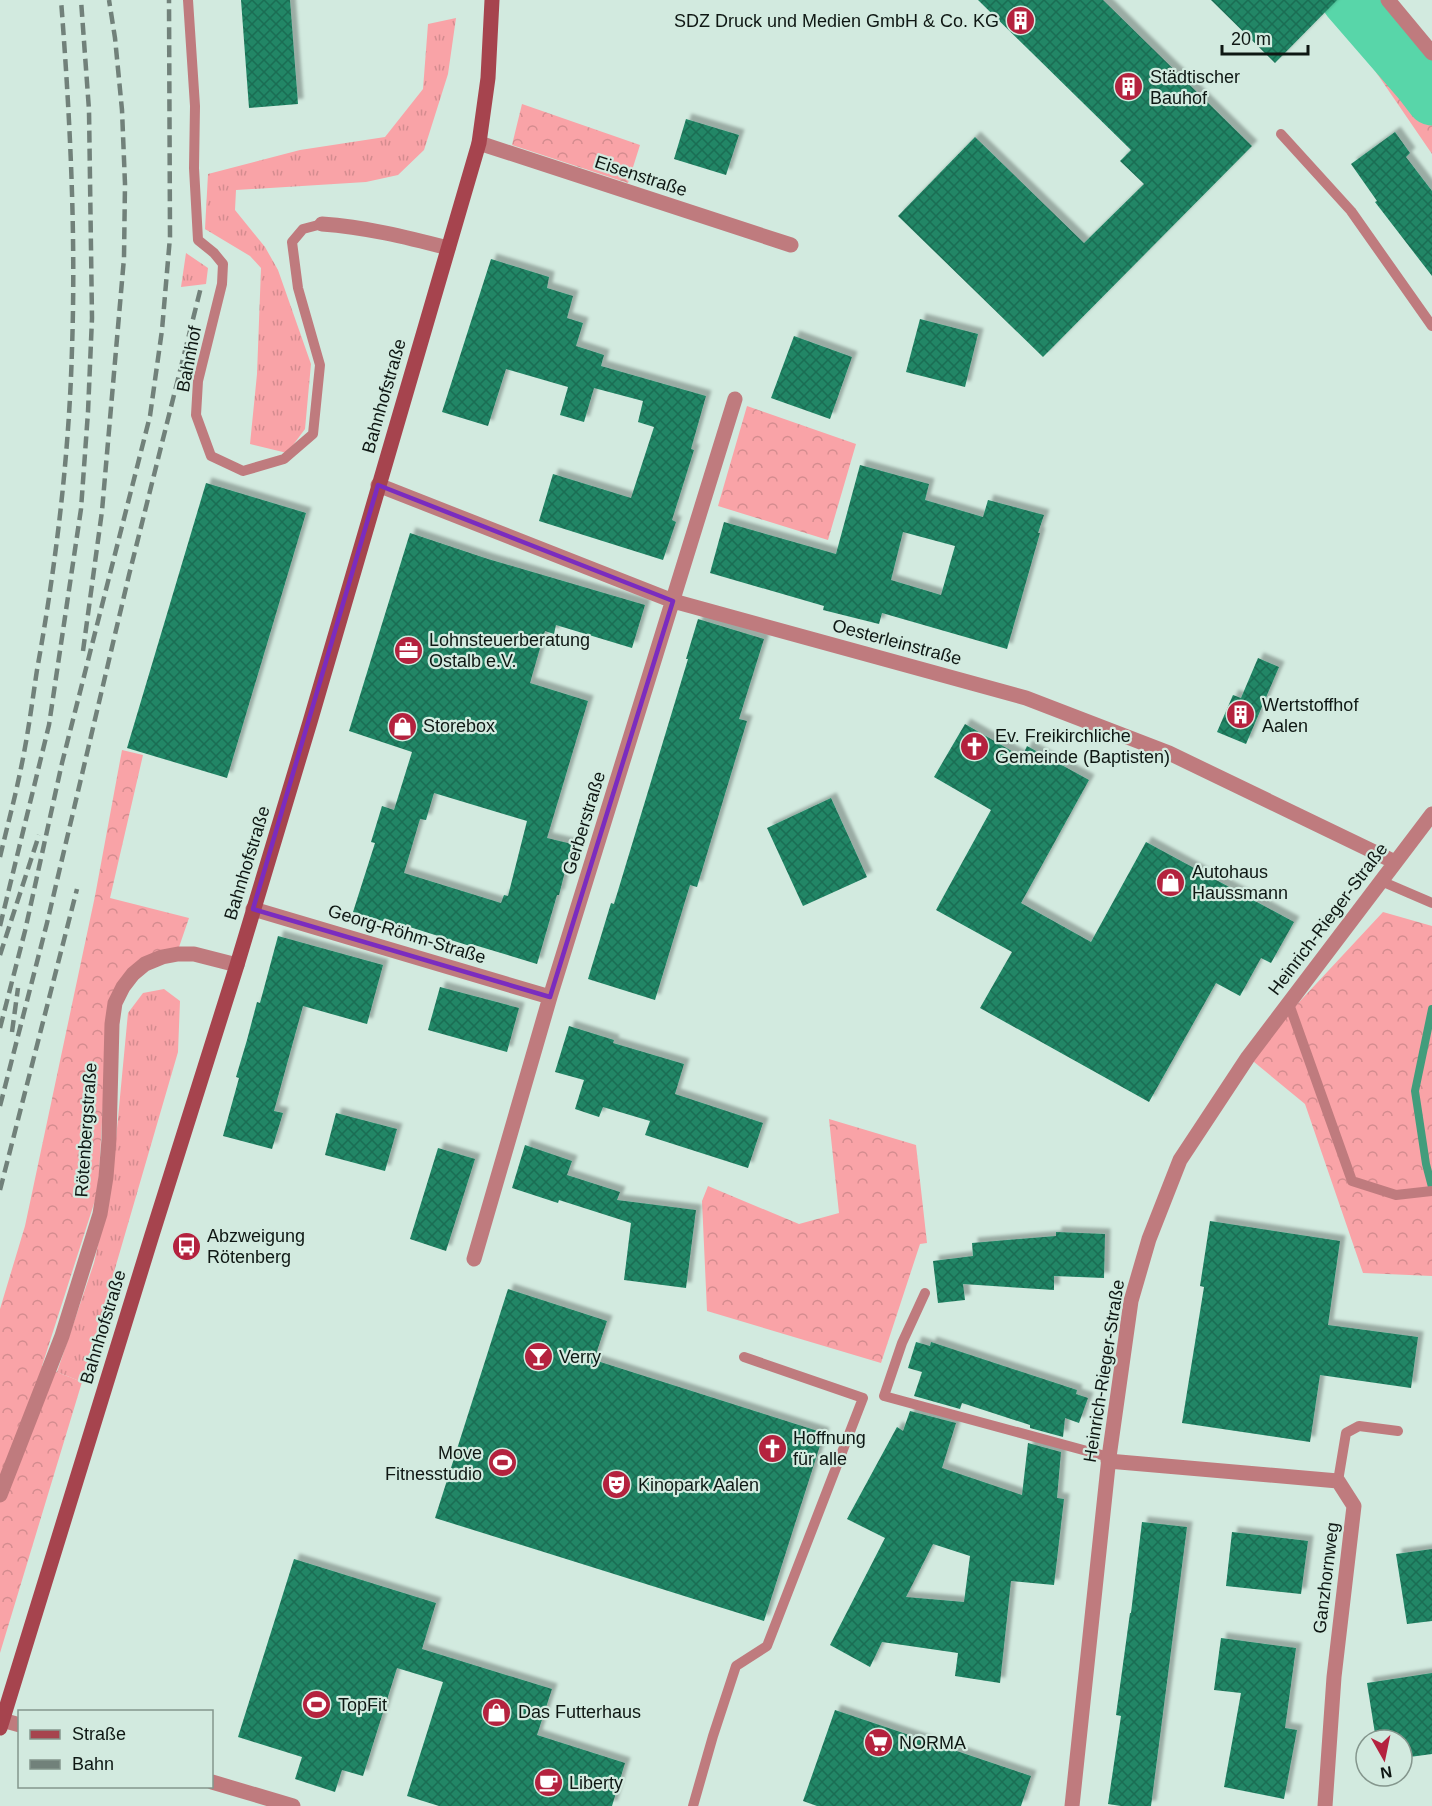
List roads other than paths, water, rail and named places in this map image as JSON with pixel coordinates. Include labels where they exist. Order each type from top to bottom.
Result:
[{"type":"main road","name":"Bahnhofstraße","points":[[1,1724],[237,965],[478,143],[488,78],[492,0]]},
{"type":"street","points":[[1388,0],[1432,54]]},
{"type":"street","name":"Eisenstraße","points":[[478,143],[791,245]]},
{"type":"street","points":[[322,224],[350,226],[400,235],[448,248]]},
{"type":"street","name":"Gerberstraße","points":[[474,1259],[550,998],[735,399]]},
{"type":"street","name":"Oesterleinstraße","points":[[378,485],[673,601],[1026,698],[1169,753],[1395,862]]},
{"type":"street","name":"Heinrich-Rieger-Straße","points":[[1072,1806],[1109,1459],[1131,1301],[1149,1239],[1180,1160],[1248,1057],[1432,814]]},
{"type":"street","name":"Georg-Röhm-Straße","points":[[253,909],[550,998]]},
{"type":"street","name":"Rötenbergstraße","points":[[0,1495],[62,1336],[100,1214],[109,1139],[112,1024],[115,1003],[133,974],[145,964],[162,957],[194,954],[237,965]]},
{"type":"street","points":[[1109,1459],[1338,1481]]},
{"type":"street","name":"Ganzhornweg","points":[[1325,1806],[1334,1677],[1354,1506],[1338,1481]]},
{"type":"street","points":[[1,1724],[18,1725]]},
{"type":"street","points":[[213,1782],[293,1806]]},
{"type":"lane","name":"Bahnhof","points":[[188,0],[195,106],[194,168],[198,240],[223,264],[222,284],[198,381],[196,415],[211,456],[243,471],[284,459],[313,434],[320,364],[298,288],[292,242],[303,229],[322,224]]},
{"type":"lane","points":[[1281,134],[1352,211],[1432,326]]},
{"type":"lane","points":[[1381,881],[1432,903]]},
{"type":"lane","points":[[1289,1004],[1352,1181],[1396,1195],[1432,1191]]},
{"type":"lane","points":[[925,1293],[902,1343],[884,1396],[1109,1459]]},
{"type":"lane","points":[[693,1806],[736,1666],[767,1646],[863,1398],[744,1357]]},
{"type":"lane","points":[[1338,1481],[1346,1433],[1359,1426],[1398,1431]]},
{"type":"waterway","points":[[1347,0],[1432,100]]},
{"type":"waterway","points":[[1432,1009],[1415,1091],[1426,1164],[1432,1187]]},
{"type":"railway","points":[[0,857],[28,731],[56,550],[68,430],[73,305],[73,218],[61,0]]},
{"type":"railway","points":[[0,926],[49,725],[81,509],[92,318],[89,110],[81,0]]},
{"type":"railway","points":[[83,651],[102,511],[124,258],[125,184],[122,110],[109,0]]},
{"type":"railway","points":[[0,1028],[25,931],[62,763],[150,416],[162,330],[170,237],[169,0]]},
{"type":"railway","points":[[0,1106],[47,923],[129,575],[201,287]]},
{"type":"railway","points":[[0,955],[39,835]]},
{"type":"railway","points":[[0,1190],[77,889]]},
{"type":"railway","points":[[12,1032],[18,988]]},
{"type":"place","name":"SDZ Druck und Medien GmbH & Co. KG","points":[[1020,21]]},
{"type":"place","name":"Städtischer Bauhof","points":[[1129,87]]},
{"type":"place","name":"Lohnsteuerberatung Ostalb e.V.","points":[[408,650]]},
{"type":"place","name":"Wertstoffhof Aalen","points":[[1241,715]]},
{"type":"place","name":"Storebox","points":[[402,726]]},
{"type":"place","name":"Ev. Freikirchliche Gemeinde (Baptisten)","points":[[974,746]]},
{"type":"place","name":"Autohaus Haussmann","points":[[1171,882]]},
{"type":"place","name":"Abzweigung Rötenberg","points":[[186,1246]]},
{"type":"place","name":"Verry","points":[[538,1357]]},
{"type":"place","name":"Hoffnung für alle","points":[[772,1448]]},
{"type":"place","name":"Move Fitnesstudio","points":[[503,1463]]},
{"type":"place","name":"Kinopark Aalen","points":[[617,1485]]},
{"type":"place","name":"TopFit","points":[[317,1705]]},
{"type":"place","name":"Das Futterhaus","points":[[497,1712]]},
{"type":"place","name":"NORMA","points":[[878,1743]]},
{"type":"place","name":"Liberty","points":[[548,1783]]}]
